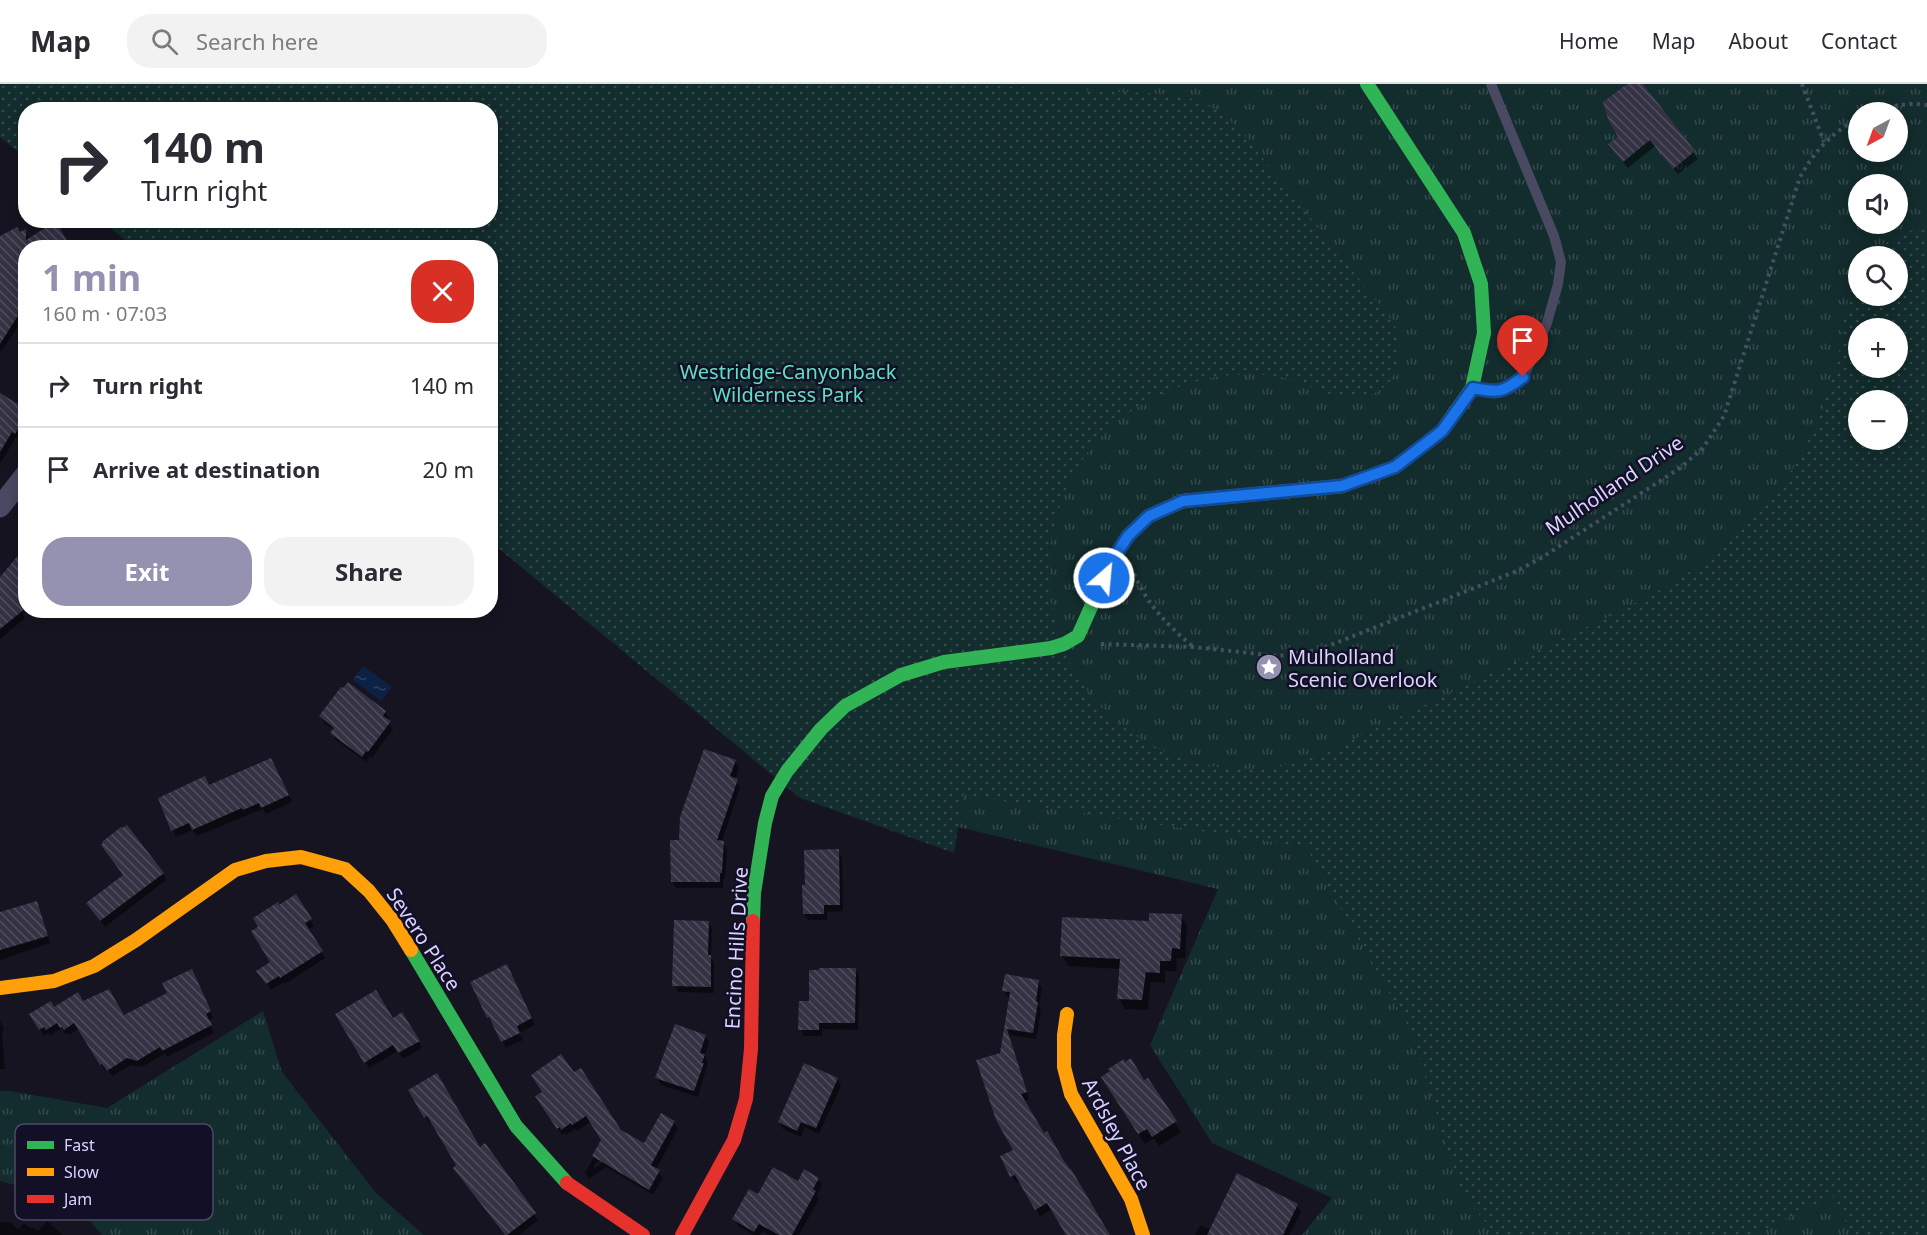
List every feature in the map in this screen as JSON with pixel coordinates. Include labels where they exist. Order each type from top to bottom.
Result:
[{"type":"main road","points":[[1078,636],[1113,559],[1128,536],[1149,516],[1183,501],[1342,486],[1395,467],[1442,431],[1473,388],[1484,333],[1480,284],[1464,233],[1367,84]]},
{"type":"main road","name":"Encino Hills Drive","points":[[682,1235],[734,1140],[746,1099],[751,1049],[754,893],[765,822],[772,796],[787,771],[820,729],[845,706],[901,675],[944,662],[1051,648],[1078,636]]},
{"type":"main road","name":"Severo Place","points":[[0,988],[54,981],[94,966],[136,940],[235,870],[266,861],[301,857],[345,869],[369,891],[393,921],[516,1126],[566,1182],[643,1235]]},
{"type":"main road","name":"Ardsley Place","points":[[1067,1014],[1064,1035],[1064,1067],[1071,1094],[1131,1199],[1143,1235]]},
{"type":"street","points":[[0,507],[18,484]]},
{"type":"lane","points":[[1473,388],[1492,392],[1507,389],[1523,377],[1547,323],[1558,284],[1561,262],[1554,236],[1491,84]]},
{"type":"path","points":[[1802,84],[1824,142]]},
{"type":"path","points":[[1908,103],[1927,105]]},
{"type":"path","name":"Mulholland Drive","points":[[1078,636],[1084,644],[1193,648],[1278,656],[1318,650],[1516,571],[1541,558],[1680,468],[1702,448],[1724,416],[1800,177],[1824,142],[1848,124]]},
{"type":"path","points":[[1128,536],[1127,554],[1143,594],[1163,621],[1193,648]]},
{"type":"green space","name":"Westridge-Canyonback Wilderness Park","points":[[0,84],[954,84],[1168,94],[1208,105],[1225,116],[1241,131],[1391,319],[1400,345],[1397,370],[1390,380],[1381,389],[1355,398],[1340,397],[1297,381],[1258,374],[1199,381],[1162,394],[1144,403],[1105,433],[1076,470],[1057,513],[1049,560],[1052,607],[1065,652],[1090,693],[1125,728],[1149,744],[1199,764],[1225,768],[1251,769],[1278,766],[1305,760],[1332,750],[1650,596],[1684,576],[1716,553],[1746,526],[1774,495],[1806,445],[1829,391],[1840,348],[1848,301],[1848,306],[1908,306],[1908,246],[1882,246],[1896,237],[1927,227],[1927,1235],[1852,1235],[1834,1196],[1752,1235],[1497,1235],[1462,1195],[1411,1031],[1306,847],[963,795],[954,853],[800,798],[498,548],[498,240],[125,240],[110,228],[498,228],[498,102],[18,102],[18,152],[0,137]]},
{"type":"green space","name":"Westridge-Canyonback Wilderness Park","points":[[38,84],[1927,84],[1927,1235],[1302,1235],[1332,1198],[1212,1143],[1150,1045],[1218,889],[820,794],[498,261],[498,240],[490,240],[490,228],[498,228],[498,102],[30,102]]},
{"type":"green space","points":[[263,1011],[282,1072],[376,1193],[424,1235],[102,1235],[90,1220],[213,1220],[213,1124],[15,1124],[15,1185],[0,1181],[0,1091],[107,1108]]},
{"type":"water","points":[[363,666],[392,687],[381,701],[353,680]]},
{"type":"building","points":[[1627,84],[1643,84],[1695,151],[1673,169],[1650,140],[1623,162],[1608,144],[1618,137],[1608,119],[1603,102]]},
{"type":"building","points":[[17,227],[20,232],[26,229],[26,240],[18,240],[18,316],[0,344],[0,236]]},
{"type":"building","points":[[45,228],[60,228],[67,240],[26,240]]},
{"type":"building","points":[[0,393],[18,404],[18,429],[15,434],[12,432],[0,452]]},
{"type":"building","points":[[18,556],[18,614],[0,629],[0,577]]},
{"type":"building","points":[[348,682],[386,711],[383,716],[391,721],[362,757],[330,733],[334,728],[319,716],[341,687],[343,688]]},
{"type":"building","points":[[704,749],[736,760],[730,776],[738,779],[717,840],[724,841],[720,882],[671,882],[670,840],[679,840],[680,817]]},
{"type":"building","points":[[271,758],[289,795],[261,808],[259,803],[243,810],[242,808],[192,830],[189,823],[171,831],[158,798],[205,776],[209,785]]},
{"type":"building","points":[[127,825],[164,873],[100,921],[86,903],[123,875],[101,845],[121,827]]},
{"type":"building","points":[[839,849],[840,905],[824,905],[824,914],[803,914],[804,850]]},
{"type":"building","points":[[296,894],[312,919],[305,923],[323,951],[280,978],[279,976],[266,984],[256,971],[270,962],[251,931],[258,927],[253,918]]},
{"type":"building","points":[[37,901],[48,936],[0,950],[0,912]]},
{"type":"building","points":[[1149,913],[1182,914],[1180,949],[1172,948],[1171,961],[1160,961],[1160,973],[1146,972],[1142,1000],[1117,999],[1120,959],[1060,956],[1062,917],[1149,921]]},
{"type":"building","points":[[674,920],[709,921],[708,955],[711,955],[711,987],[672,986]]},
{"type":"building","points":[[507,964],[532,1018],[517,1026],[520,1033],[501,1042],[470,982]]},
{"type":"building","points":[[819,968],[856,968],[855,1023],[819,1023],[819,1030],[798,1030],[799,1001],[809,1001],[809,970],[819,970]]},
{"type":"building","points":[[192,969],[211,1011],[206,1014],[212,1025],[162,1051],[160,1047],[137,1061],[127,1058],[107,1071],[102,1064],[100,1065],[74,1023],[64,1030],[57,1023],[46,1030],[44,1027],[39,1030],[29,1014],[51,1001],[54,1007],[78,992],[83,1001],[109,989],[124,1015],[167,993],[162,983]]},
{"type":"building","points":[[1005,974],[1039,980],[1033,1033],[1007,1029],[1027,1092],[1021,1094],[1044,1133],[1047,1131],[1071,1169],[1110,1235],[1066,1235],[1047,1203],[1035,1210],[1015,1175],[1010,1177],[1000,1156],[1013,1150],[996,1120],[976,1060],[1000,1053],[1010,992],[1002,991]]},
{"type":"building","points":[[376,990],[393,1018],[402,1012],[420,1041],[398,1053],[393,1045],[364,1063],[335,1014]]},
{"type":"building","points":[[675,1024],[706,1035],[700,1053],[705,1054],[702,1063],[704,1063],[694,1091],[655,1078]]},
{"type":"building","points":[[561,1054],[574,1072],[581,1068],[621,1130],[644,1143],[661,1113],[675,1121],[651,1165],[660,1170],[649,1190],[592,1156],[601,1140],[586,1116],[561,1130],[560,1127],[557,1129],[535,1096],[542,1092],[531,1075]]},
{"type":"building","points":[[1131,1058],[1144,1080],[1148,1078],[1177,1121],[1152,1137],[1147,1129],[1138,1134],[1101,1077],[1110,1071],[1108,1069],[1124,1059],[1125,1062]]},
{"type":"building","points":[[804,1063],[838,1078],[816,1128],[801,1122],[797,1131],[778,1122]]},
{"type":"building","points":[[437,1073],[480,1147],[485,1143],[536,1213],[507,1235],[453,1168],[456,1165],[427,1116],[424,1118],[408,1090]]},
{"type":"building","points":[[773,1167],[798,1181],[804,1169],[819,1178],[813,1189],[816,1191],[792,1235],[779,1235],[759,1224],[754,1232],[732,1219],[749,1189],[758,1194]]},
{"type":"building","points":[[1237,1173],[1298,1204],[1283,1235],[1207,1235]]},
{"type":"traffic: fast","points":[[1367,84],[1464,233],[1481,284],[1484,333],[1472,388],[1455,412]]},
{"type":"traffic: fast","points":[[753,921],[754,893],[765,823],[772,796],[787,771],[821,729],[845,706],[901,675],[944,662],[1051,648],[1064,644],[1078,636],[1104,578]]},
{"type":"traffic: fast","points":[[411,950],[516,1126],[567,1183]]},
{"type":"traffic: slow","points":[[1104,578],[1128,536],[1149,516],[1183,501],[1342,486],[1395,467],[1442,431],[1455,412]]},
{"type":"traffic: slow","points":[[0,988],[54,981],[94,966],[136,940],[235,870],[266,861],[301,857],[345,869],[369,891],[393,921],[411,950]]},
{"type":"traffic: slow","points":[[1067,1014],[1064,1035],[1064,1067],[1071,1094],[1131,1199],[1143,1235]]},
{"type":"traffic: jam","points":[[682,1235],[734,1140],[746,1099],[751,1049],[753,921]]},
{"type":"traffic: jam","points":[[567,1183],[643,1235]]},
{"type":"place","name":"Mulholland Scenic Overlook","points":[[1269,667]]},
{"type":"route","points":[[1104,578],[1128,536],[1149,516],[1183,501],[1342,486],[1395,467],[1442,431],[1473,388],[1492,392],[1507,389],[1523,377]]}]
